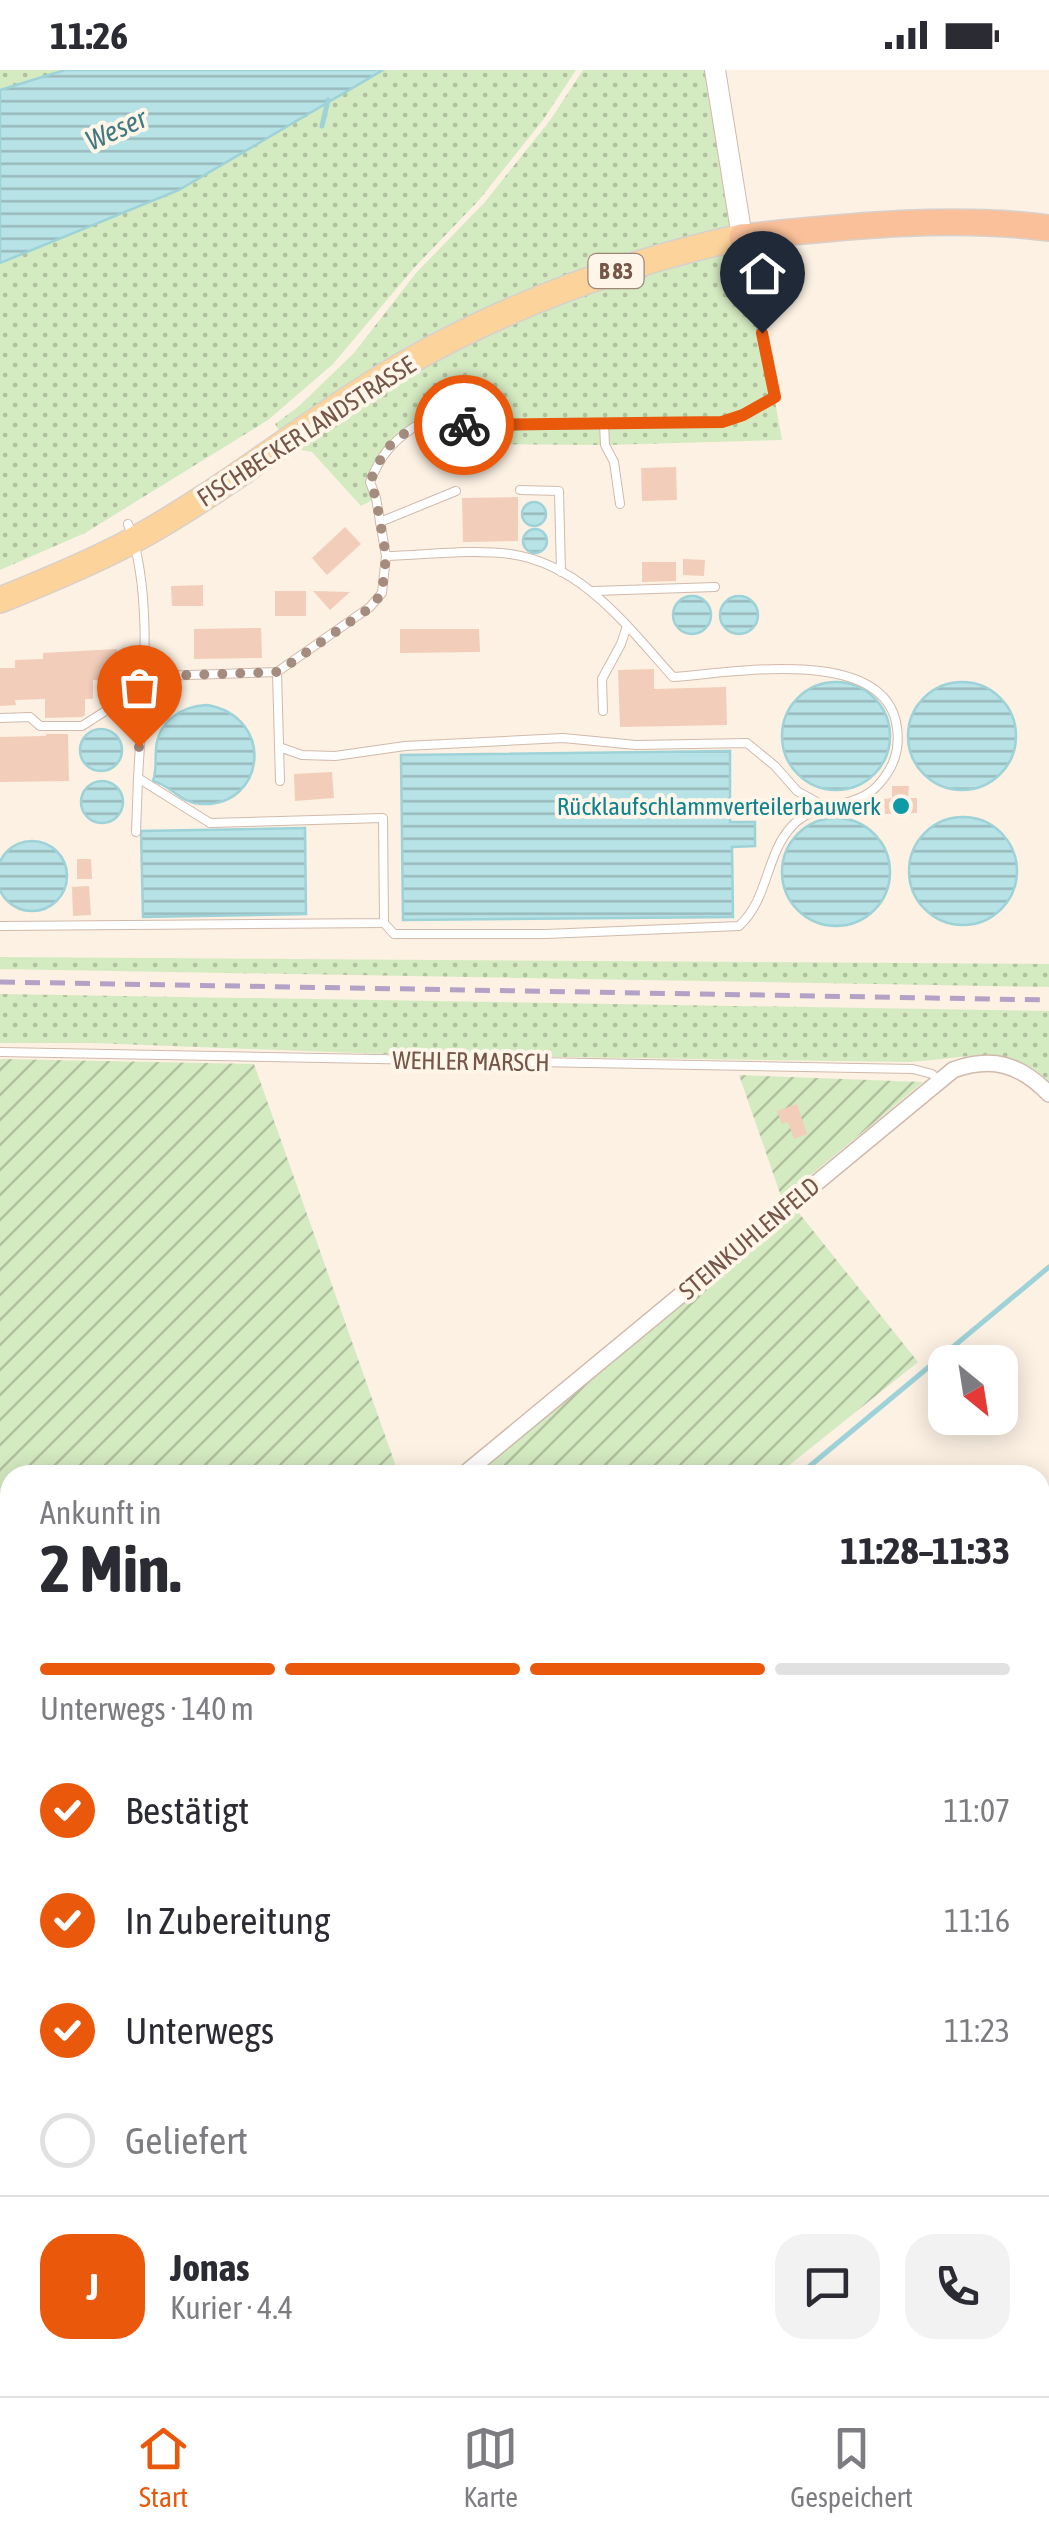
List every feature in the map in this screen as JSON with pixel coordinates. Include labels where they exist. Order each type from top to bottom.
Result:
[{"type":"highway","name":"B 83","points":[[742,237],[878,224],[1020,224],[1049,228]]},
{"type":"main road","name":"FISCHBECKER LANDSTRASSE","points":[[0,600],[70,572],[375,383],[494,319],[584,280],[742,237]]},
{"type":"street","points":[[715,70],[742,237]]},
{"type":"street","name":"STEINKUHLENFELD","points":[[474,1465],[953,1070],[988,1061],[1008,1064],[1049,1094]]},
{"type":"lane","points":[[0,718],[30,717],[40,726],[82,726],[160,676],[278,672],[370,608],[382,593],[386,556],[370,482],[380,456],[414,427],[722,422],[775,397],[742,237]]},
{"type":"lane","points":[[604,423],[605,446],[614,462],[620,504]]},
{"type":"lane","points":[[520,490],[558,491],[561,572]]},
{"type":"lane","points":[[380,522],[456,491]]},
{"type":"lane","points":[[131,532],[142,580],[136,832]]},
{"type":"lane","points":[[138,778],[210,823],[383,818],[384,923],[394,934],[546,934],[739,926],[754,912],[778,847],[792,826],[825,806],[856,800],[876,788],[894,765],[899,742],[896,719],[885,698],[868,682],[838,673],[782,669],[673,677],[594,592],[545,562],[508,554],[386,556]]},
{"type":"lane","points":[[594,592],[714,588]]},
{"type":"lane","points":[[602,711],[602,680],[627,626]]},
{"type":"lane","points":[[278,672],[280,781]]},
{"type":"lane","points":[[279,747],[302,755],[334,756],[405,746],[563,738],[636,745],[746,744],[775,766],[798,791],[825,806]]},
{"type":"lane","points":[[0,926],[384,923]]},
{"type":"lane","name":"WEHLER MARSCH","points":[[0,1052],[913,1069],[932,1074],[938,1081]]},
{"type":"green space","points":[[0,70],[65,70],[0,90]]},
{"type":"green space","points":[[383,70],[576,70],[543,120],[479,200],[413,269],[333,364],[268,420],[85,533],[0,570],[0,263],[178,190]]},
{"type":"green space","points":[[583,70],[715,70],[782,440],[460,444],[458,425],[423,428],[402,435],[395,442],[370,482],[376,498],[361,506],[312,452],[291,448],[275,424],[354,353],[416,273],[485,202],[551,119]]},
{"type":"green space","points":[[0,957],[1049,964],[1049,987],[0,969]]},
{"type":"green space","points":[[0,994],[1049,1011],[1049,1082],[1018,1061],[983,1056],[909,1062],[411,1055],[0,1043]]},
{"type":"green space","points":[[0,1059],[254,1064],[395,1465],[0,1465]]},
{"type":"green space","points":[[739,1075],[923,1082],[782,1199]]},
{"type":"green space","points":[[791,1203],[918,1362],[789,1465],[475,1465]]},
{"type":"water","name":"Weser","points":[[65,70],[383,70],[179,190],[0,263],[0,90]]},
{"type":"water","points":[[534,502],[543,505],[543,523],[534,526],[525,523],[522,514],[525,505]]},
{"type":"water","points":[[535,529],[544,532],[544,550],[535,553],[526,550],[523,541],[526,532]]},
{"type":"water","points":[[692,596],[706,601],[711,615],[706,629],[692,634],[678,629],[673,615],[678,601]]},
{"type":"water","points":[[739,596],[753,601],[758,615],[753,629],[739,634],[725,629],[720,615],[725,601]]},
{"type":"water","points":[[836,682],[857,686],[874,698],[886,715],[890,736],[886,757],[874,774],[857,786],[836,790],[815,786],[798,774],[786,757],[782,736],[786,715],[798,698],[815,686]]},
{"type":"water","points":[[962,682],[983,686],[1000,698],[1012,715],[1016,736],[1012,757],[1000,774],[983,786],[962,790],[941,786],[924,774],[912,757],[908,736],[912,715],[924,698],[941,686]]},
{"type":"water","points":[[207,705],[229,713],[244,726],[253,742],[254,760],[250,777],[239,791],[223,801],[201,804],[187,801],[153,781],[161,730],[180,712]]},
{"type":"water","points":[[101,729],[116,735],[122,750],[116,765],[101,771],[86,765],[80,750],[86,735]]},
{"type":"water","points":[[730,751],[730,822],[755,822],[755,846],[732,847],[733,917],[403,920],[401,755]]},
{"type":"water","points":[[102,781],[117,787],[123,802],[117,817],[102,823],[87,817],[81,802],[87,787]]},
{"type":"water","points":[[963,817],[984,821],[1001,833],[1013,850],[1017,871],[1013,892],[1001,909],[984,921],[963,925],[942,921],[925,909],[913,892],[909,871],[913,850],[925,833],[942,821]]},
{"type":"water","points":[[836,818],[857,822],[874,834],[886,851],[890,872],[886,893],[874,910],[857,922],[836,926],[815,922],[798,910],[786,893],[782,872],[786,851],[798,834],[815,822]]},
{"type":"water","points":[[305,828],[306,914],[143,917],[141,831]]},
{"type":"water","points":[[19,844],[45,844],[57,851],[64,863],[64,889],[57,901],[45,908],[19,908],[7,901],[0,889],[0,863],[7,851]]},
{"type":"building","points":[[676,467],[677,500],[642,501],[641,468]]},
{"type":"building","points":[[518,497],[518,541],[463,542],[462,498]]},
{"type":"building","points":[[345,527],[361,544],[327,575],[312,558]]},
{"type":"building","points":[[683,559],[705,560],[704,576],[683,575]]},
{"type":"building","points":[[642,562],[676,562],[676,581],[642,582]]},
{"type":"building","points":[[203,585],[203,606],[172,606],[171,586]]},
{"type":"building","points":[[275,591],[306,591],[306,616],[275,616]]},
{"type":"building","points":[[313,591],[350,592],[330,610]]},
{"type":"building","points":[[261,628],[262,658],[194,659],[194,629]]},
{"type":"building","points":[[400,629],[479,629],[480,652],[400,653]]},
{"type":"building","points":[[117,649],[118,680],[93,680],[93,699],[85,699],[82,717],[45,718],[45,699],[15,700],[16,705],[0,706],[0,668],[15,668],[15,660],[43,659],[43,653]]},
{"type":"building","points":[[654,669],[654,689],[726,687],[727,725],[620,727],[618,670]]},
{"type":"building","points":[[68,734],[69,781],[0,782],[0,737]]},
{"type":"building","points":[[332,772],[334,798],[295,801],[294,774]]},
{"type":"building","name":"Rücklaufschlammverteilerbauwerk","points":[[892,786],[909,786],[908,798],[917,798],[917,813],[885,814],[884,799],[892,798]]},
{"type":"building","points":[[77,859],[91,859],[92,879],[77,879]]},
{"type":"building","points":[[89,886],[91,915],[73,916],[72,887]]},
{"type":"building","points":[[797,1104],[807,1134],[794,1139],[788,1122],[782,1124],[777,1111]]},
{"type":"waterway","points":[[322,126],[328,100]]},
{"type":"waterway","points":[[811,1465],[1049,1267]]},
{"type":"railway","points":[[0,982],[1049,1000]]},
{"type":"way so far","points":[[139,747],[142,686],[160,676],[278,672],[370,608],[382,593],[386,556],[370,482],[380,456],[414,427],[464,425]]},
{"type":"place","name":"Rücklaufschlammverteilerbauwerk","points":[[901,806]]},
{"type":"route","points":[[464,425],[722,422],[775,397],[762,333]]}]
